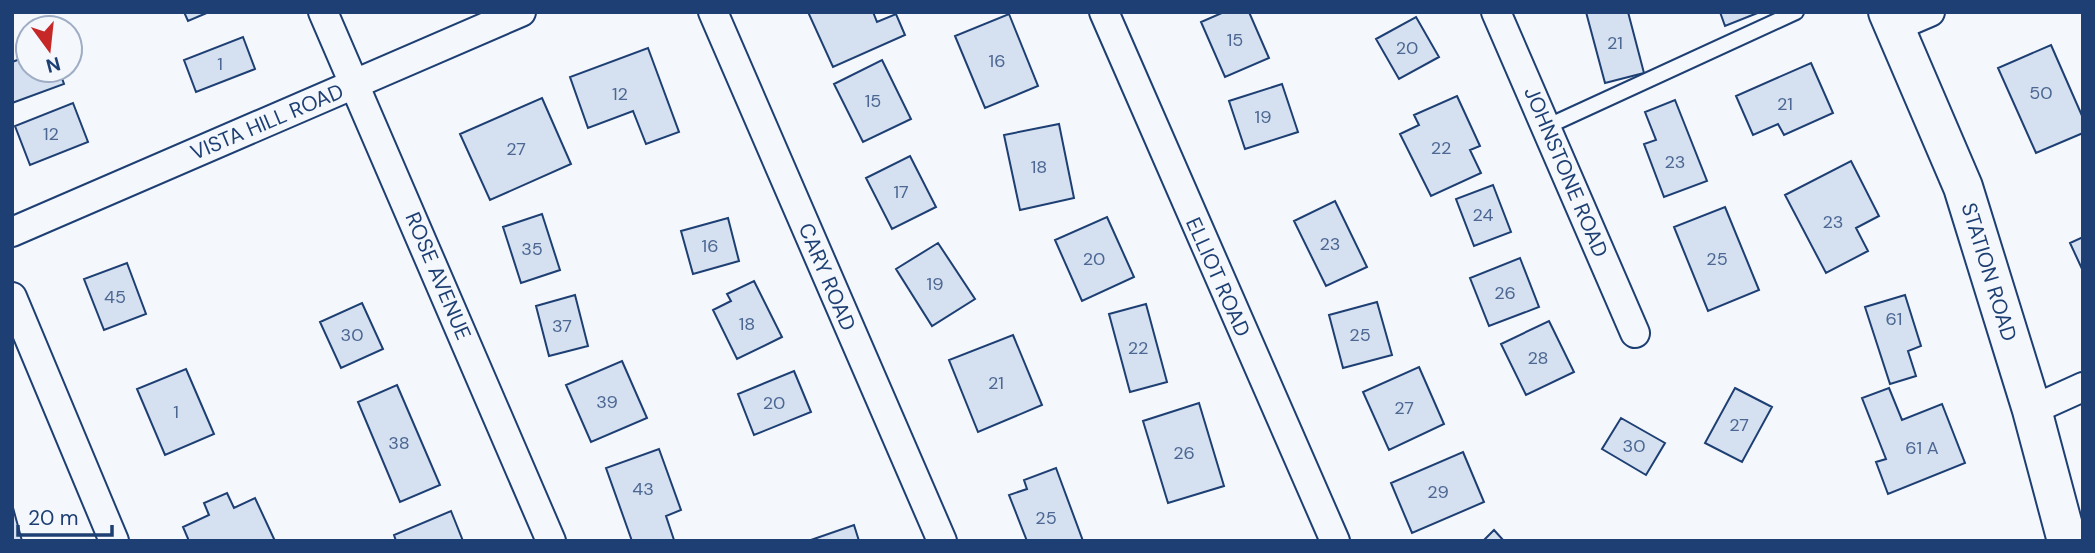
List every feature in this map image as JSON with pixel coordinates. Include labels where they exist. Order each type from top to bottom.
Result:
[{"type":"street","name":"ROSE AVENUE","points":[[323,12],[551,541]]},
{"type":"street","name":"VISTA HILL ROAD","points":[[12,232],[521,12]]},
{"type":"street","name":"CARY ROAD","points":[[713,12],[942,541]]},
{"type":"street","name":"ELLIOT ROAD","points":[[1104,12],[1335,541]]},
{"type":"street","name":"JOHNSTONE ROAD","points":[[1496,12],[1635,333]]},
{"type":"street","points":[[1891,20],[1930,12]]},
{"type":"street","name":"STATION ROAD","points":[[1891,20],[1963,187],[2032,410],[2067,541]]},
{"type":"street","points":[[12,297],[114,541]]},
{"type":"street","points":[[2032,410],[2083,387]]},
{"type":"lane","points":[[1546,127],[1796,12]]},
{"type":"building","points":[[184,12],[209,12],[188,21]]},
{"type":"building","points":[[808,12],[873,12],[877,22],[896,14],[905,35],[833,67]]},
{"type":"building","points":[[1224,12],[1249,12],[1269,58],[1225,77],[1201,22]]},
{"type":"building","points":[[1586,12],[1628,12],[1644,73],[1605,83]]},
{"type":"building","points":[[1720,12],[1760,12],[1725,26]]},
{"type":"building","points":[[1009,14],[1038,86],[985,108],[955,36]]},
{"type":"building","points":[[1416,17],[1439,57],[1399,79],[1376,39]]},
{"type":"building","points":[[243,37],[255,69],[196,92],[184,60]]},
{"type":"building","points":[[2051,45],[2083,118],[2083,133],[2036,153],[1998,68]]},
{"type":"building","points":[[648,48],[679,132],[646,144],[633,111],[588,128],[570,77]]},
{"type":"building","points":[[882,60],[911,119],[863,142],[834,84]]},
{"type":"building","points":[[14,61],[14,84],[64,84],[12,103]]},
{"type":"building","points":[[1811,63],[1833,113],[1784,135],[1778,124],[1753,135],[1736,96]]},
{"type":"building","points":[[1282,84],[1298,132],[1245,149],[1229,101]]},
{"type":"building","points":[[1457,96],[1480,146],[1470,150],[1481,173],[1431,196],[1400,134],[1419,125],[1414,115]]},
{"type":"building","points":[[542,98],[571,164],[490,200],[460,134]]},
{"type":"building","points":[[1675,100],[1707,181],[1664,197],[1644,144],[1656,140],[1645,112]]},
{"type":"building","points":[[73,103],[88,142],[30,165],[15,126]]},
{"type":"building","points":[[1059,124],[1074,198],[1020,210],[1004,135]]},
{"type":"building","points":[[910,156],[936,207],[892,229],[866,178]]},
{"type":"building","points":[[1851,161],[1879,216],[1856,228],[1868,251],[1826,273],[1785,195]]},
{"type":"building","points":[[1493,185],[1511,232],[1474,246],[1456,199]]},
{"type":"building","points":[[1335,201],[1367,267],[1326,286],[1294,221]]},
{"type":"building","points":[[1725,207],[1759,290],[1708,311],[1674,227]]},
{"type":"building","points":[[542,214],[560,270],[521,283],[503,227]]},
{"type":"building","points":[[1107,217],[1134,277],[1082,301],[1055,240]]},
{"type":"building","points":[[728,218],[739,261],[693,274],[681,231]]},
{"type":"building","points":[[2083,237],[2083,271],[2070,243]]},
{"type":"building","points":[[938,243],[975,299],[932,326],[896,269]]},
{"type":"building","points":[[1520,258],[1539,307],[1489,326],[1470,278]]},
{"type":"building","points":[[127,263],[146,314],[104,330],[84,279]]},
{"type":"building","points":[[754,281],[782,337],[737,359],[713,310],[731,301],[727,294]]},
{"type":"building","points":[[575,295],[588,346],[549,356],[536,306]]},
{"type":"building","points":[[1905,295],[1921,346],[1908,351],[1916,376],[1890,384],[1865,307]]},
{"type":"building","points":[[1377,302],[1392,355],[1343,368],[1329,315]]},
{"type":"building","points":[[362,303],[383,349],[341,368],[320,322]]},
{"type":"building","points":[[1146,304],[1167,382],[1130,392],[1109,314]]},
{"type":"building","points":[[1549,321],[1574,372],[1526,395],[1501,344]]},
{"type":"building","points":[[1013,335],[1042,405],[978,432],[949,360]]},
{"type":"building","points":[[622,361],[647,418],[591,442],[566,385]]},
{"type":"building","points":[[1419,367],[1444,424],[1389,450],[1363,392]]},
{"type":"building","points":[[186,369],[214,434],[165,455],[137,389]]},
{"type":"building","points":[[794,371],[811,412],[754,435],[738,394]]},
{"type":"building","points":[[397,385],[440,485],[400,502],[358,402]]},
{"type":"building","points":[[1735,388],[1772,407],[1742,462],[1705,443]]},
{"type":"building","points":[[1889,388],[1902,420],[1942,404],[1965,463],[1888,494],[1876,462],[1886,459],[1862,398]]},
{"type":"building","points":[[1199,403],[1224,486],[1168,503],[1143,421]]},
{"type":"building","points":[[1621,418],[1665,443],[1646,475],[1602,449]]},
{"type":"building","points":[[659,449],[681,510],[666,516],[674,540],[632,541],[606,468]]},
{"type":"building","points":[[1463,452],[1484,502],[1412,533],[1391,483]]},
{"type":"building","points":[[1056,468],[1083,541],[1027,541],[1009,495],[1027,489],[1024,480]]},
{"type":"building","points":[[227,493],[234,508],[255,498],[275,541],[189,541],[183,527],[209,515],[204,503]]},
{"type":"building","points":[[12,504],[22,541],[12,541]]},
{"type":"building","points":[[451,511],[463,541],[396,541],[394,535]]},
{"type":"building","points":[[854,525],[859,541],[808,541]]},
{"type":"building","points":[[1494,530],[1504,541],[1483,541]]}]
